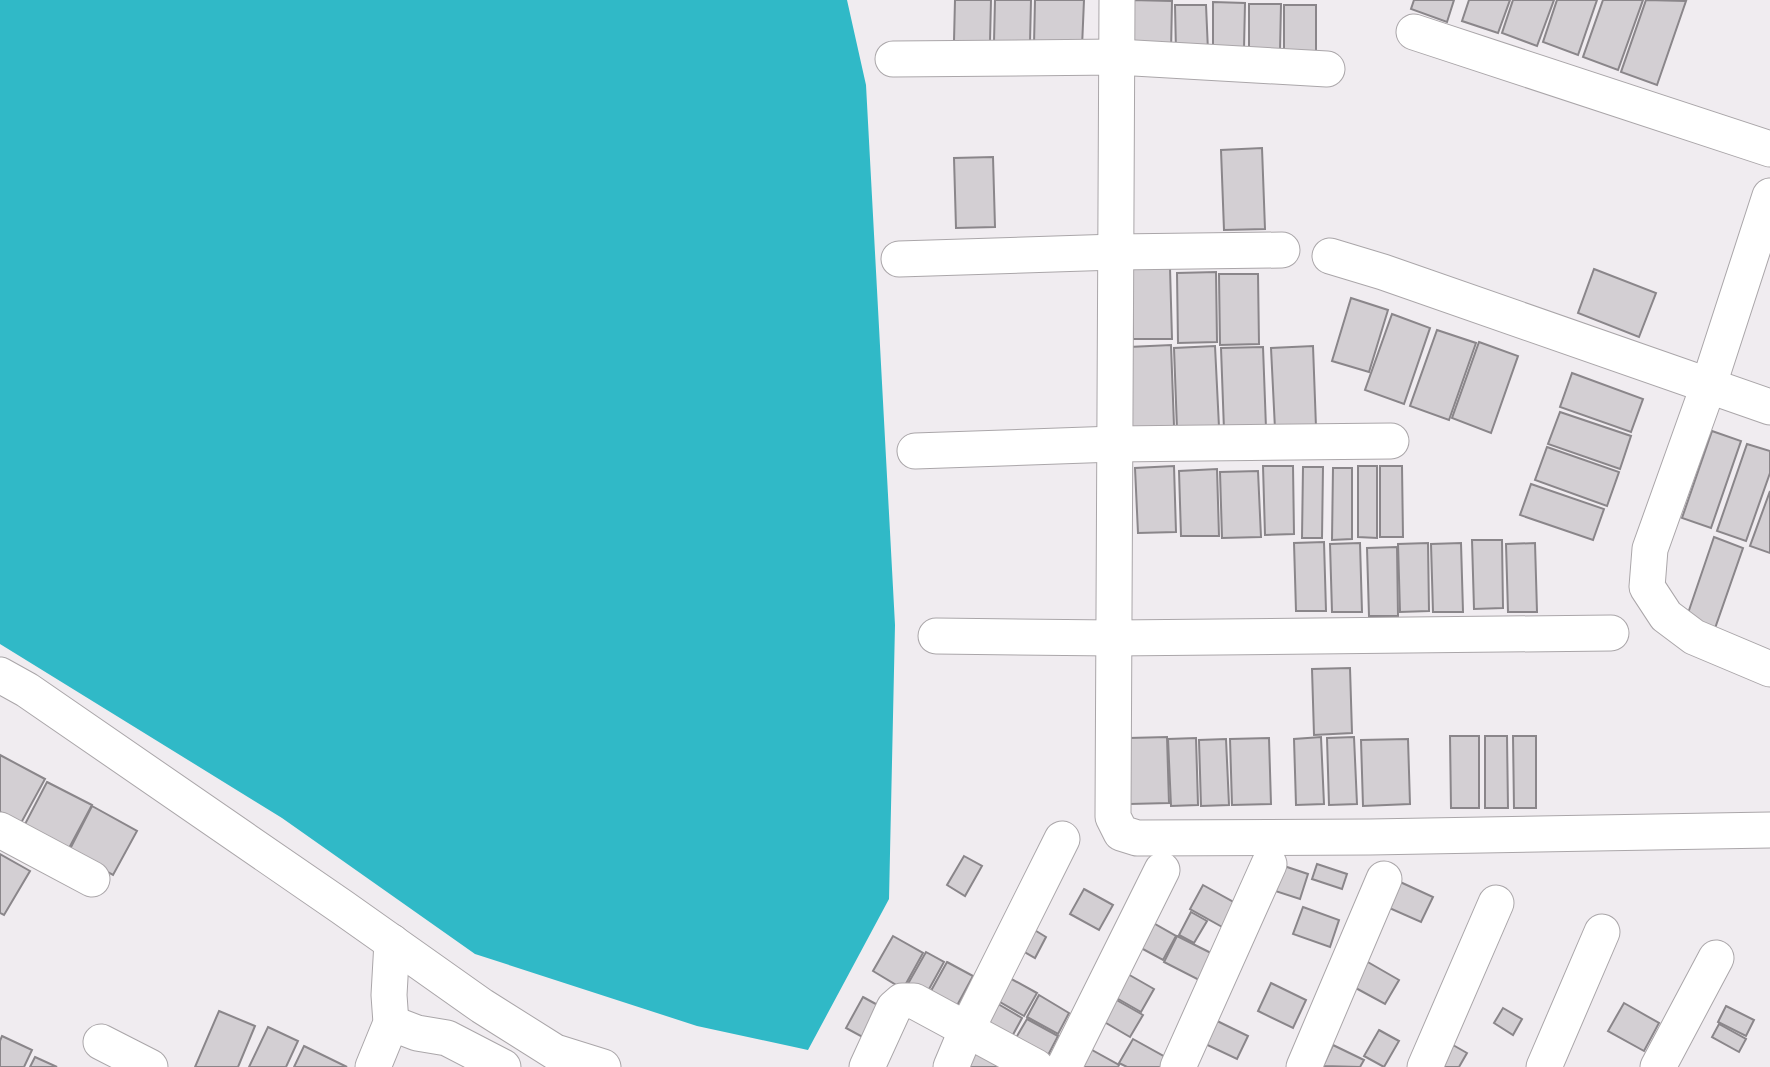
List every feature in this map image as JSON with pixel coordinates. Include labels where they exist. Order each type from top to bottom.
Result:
[{"type":"street","points":[[1117,0],[1113,817],[1121,833],[1137,838],[1384,837],[1770,830]]},
{"type":"street","points":[[1414,32],[1770,149]]},
{"type":"street","points":[[893,59],[1117,57],[1327,69]]},
{"type":"street","points":[[1770,196],[1709,384],[1650,549],[1647,587],[1667,616],[1693,637],[1770,669]]},
{"type":"street","points":[[899,259],[1282,250]]},
{"type":"street","points":[[1330,256],[1770,407]]},
{"type":"street","points":[[915,451],[1115,444],[1391,441]]},
{"type":"street","points":[[936,636],[1114,638],[1611,633]]},
{"type":"street","points":[[0,675],[27,690],[393,942],[481,1006],[555,1052],[587,1065]]},
{"type":"street","points":[[0,830],[92,878]]},
{"type":"street","points":[[951,1067],[967,1029],[1062,839]]},
{"type":"street","points":[[1178,1067],[1269,864]]},
{"type":"street","points":[[1064,1067],[1162,870]]},
{"type":"street","points":[[1304,1067],[1384,879]]},
{"type":"street","points":[[1424,1067],[1496,903]]},
{"type":"street","points":[[1544,1067],[1602,932]]},
{"type":"street","points":[[373,1067],[391,1023],[389,995],[393,942]]},
{"type":"street","points":[[1658,1067],[1716,958]]},
{"type":"street","points":[[867,1067],[894,1008],[902,1000],[914,1001],[1036,1067]]},
{"type":"street","points":[[391,1023],[417,1033],[447,1038],[503,1067]]},
{"type":"street","points":[[101,1042],[149,1067]]},
{"type":"water","points":[[0,0],[847,0],[866,85],[895,625],[889,899],[808,1050],[697,1026],[475,954],[282,818],[0,644]]},
{"type":"building","points":[[955,0],[991,0],[990,42],[954,41]]},
{"type":"building","points":[[995,0],[1031,0],[1030,43],[994,42]]},
{"type":"building","points":[[1035,0],[1084,0],[1082,47],[1034,45]]},
{"type":"building","points":[[1131,0],[1172,1],[1171,53],[1129,52]]},
{"type":"building","points":[[1414,0],[1454,0],[1447,22],[1411,9]]},
{"type":"building","points":[[1469,0],[1510,0],[1498,33],[1462,21]]},
{"type":"building","points":[[1513,0],[1554,0],[1537,46],[1502,33]]},
{"type":"building","points":[[1557,0],[1597,0],[1578,55],[1543,42]]},
{"type":"building","points":[[1603,0],[1643,0],[1618,70],[1583,57]]},
{"type":"building","points":[[1646,0],[1686,1],[1657,85],[1621,72]]},
{"type":"building","points":[[1213,2],[1245,3],[1244,49],[1213,49]]},
{"type":"building","points":[[1249,4],[1281,4],[1280,51],[1249,51]]},
{"type":"building","points":[[1175,5],[1206,5],[1208,51],[1176,52]]},
{"type":"building","points":[[1284,5],[1316,5],[1316,51],[1284,51]]},
{"type":"building","points":[[1262,148],[1265,229],[1224,230],[1221,150]]},
{"type":"building","points":[[993,157],[995,227],[956,228],[954,158]]},
{"type":"building","points":[[1170,268],[1172,339],[1133,339],[1131,269]]},
{"type":"building","points":[[1594,269],[1656,293],[1639,337],[1578,313]]},
{"type":"building","points":[[1216,272],[1217,342],[1178,343],[1177,273]]},
{"type":"building","points":[[1219,274],[1258,274],[1259,344],[1220,345]]},
{"type":"building","points":[[1351,298],[1388,310],[1369,372],[1332,361]]},
{"type":"building","points":[[1392,314],[1430,328],[1404,404],[1365,390]]},
{"type":"building","points":[[1437,330],[1476,343],[1449,420],[1410,406]]},
{"type":"building","points":[[1479,342],[1518,356],[1491,433],[1452,418]]},
{"type":"building","points":[[1171,345],[1174,426],[1132,428],[1129,347]]},
{"type":"building","points":[[1215,346],[1219,427],[1177,429],[1174,348]]},
{"type":"building","points":[[1313,346],[1316,427],[1275,429],[1271,348]]},
{"type":"building","points":[[1263,347],[1266,428],[1224,430],[1221,348]]},
{"type":"building","points":[[1572,373],[1643,399],[1631,432],[1560,407]]},
{"type":"building","points":[[1560,412],[1631,436],[1620,469],[1548,444]]},
{"type":"building","points":[[1712,431],[1741,441],[1711,528],[1682,518]]},
{"type":"building","points":[[1747,444],[1770,451],[1770,473],[1746,541],[1717,531]]},
{"type":"building","points":[[1547,447],[1619,472],[1607,506],[1535,480]]},
{"type":"building","points":[[1174,466],[1176,532],[1138,533],[1135,468]]},
{"type":"building","points":[[1263,466],[1293,466],[1294,534],[1265,535]]},
{"type":"building","points":[[1358,466],[1377,466],[1377,538],[1358,537]]},
{"type":"building","points":[[1380,466],[1402,466],[1403,537],[1380,537]]},
{"type":"building","points":[[1303,467],[1323,467],[1322,538],[1302,538]]},
{"type":"building","points":[[1333,468],[1352,468],[1352,539],[1332,540]]},
{"type":"building","points":[[1217,469],[1219,536],[1181,536],[1179,471]]},
{"type":"building","points":[[1258,471],[1261,537],[1222,538],[1220,472]]},
{"type":"building","points":[[1531,484],[1604,509],[1593,540],[1520,515]]},
{"type":"building","points":[[1770,491],[1770,553],[1750,546]]},
{"type":"building","points":[[1714,537],[1743,548],[1713,634],[1684,625]]},
{"type":"building","points":[[1472,540],[1502,540],[1503,608],[1474,609]]},
{"type":"building","points":[[1324,542],[1326,611],[1296,611],[1294,543]]},
{"type":"building","points":[[1360,543],[1362,612],[1332,612],[1330,544]]},
{"type":"building","points":[[1428,543],[1429,611],[1400,612],[1398,544]]},
{"type":"building","points":[[1461,543],[1463,612],[1433,612],[1431,544]]},
{"type":"building","points":[[1535,543],[1537,612],[1508,612],[1506,544]]},
{"type":"building","points":[[1397,547],[1398,616],[1369,616],[1367,548]]},
{"type":"building","points":[[1350,668],[1352,733],[1314,735],[1312,669]]},
{"type":"building","points":[[1450,736],[1479,736],[1479,808],[1451,808]]},
{"type":"building","points":[[1485,736],[1507,736],[1508,808],[1485,808]]},
{"type":"building","points":[[1513,736],[1536,736],[1536,808],[1514,808]]},
{"type":"building","points":[[1167,737],[1169,803],[1130,804],[1129,738]]},
{"type":"building","points":[[1321,737],[1324,804],[1296,805],[1294,739]]},
{"type":"building","points":[[1354,737],[1357,804],[1329,805],[1327,738]]},
{"type":"building","points":[[1196,738],[1198,805],[1171,806],[1168,739]]},
{"type":"building","points":[[1269,738],[1271,804],[1232,805],[1230,739]]},
{"type":"building","points":[[1226,739],[1229,805],[1201,806],[1199,740]]},
{"type":"building","points":[[1408,739],[1410,804],[1363,806],[1361,740]]},
{"type":"building","points":[[0,755],[45,779],[21,823],[0,812]]},
{"type":"building","points":[[47,782],[92,805],[68,850],[24,826]]},
{"type":"building","points":[[92,806],[137,831],[113,875],[69,851]]},
{"type":"building","points":[[0,854],[30,871],[4,915],[0,913]]},
{"type":"building","points":[[964,856],[982,866],[965,896],[947,885]]},
{"type":"building","points":[[1278,864],[1308,874],[1300,899],[1269,889]]},
{"type":"building","points":[[1317,864],[1347,874],[1342,889],[1312,879]]},
{"type":"building","points":[[1398,881],[1433,897],[1421,922],[1387,907]]},
{"type":"building","points":[[1203,885],[1237,904],[1224,928],[1190,909]]},
{"type":"building","points":[[1084,889],[1113,905],[1099,930],[1070,914]]},
{"type":"building","points":[[1303,907],[1339,920],[1330,947],[1293,934]]},
{"type":"building","points":[[1191,912],[1207,921],[1194,943],[1179,935]]},
{"type":"building","points":[[1141,916],[1176,936],[1163,960],[1128,941]]},
{"type":"building","points":[[1028,926],[1046,937],[1035,958],[1016,947]]},
{"type":"building","points":[[893,936],[923,953],[903,989],[873,971]]},
{"type":"building","points":[[1177,936],[1215,955],[1201,981],[1164,962]]},
{"type":"building","points":[[926,952],[944,962],[923,1000],[905,989]]},
{"type":"building","points":[[1366,961],[1399,980],[1385,1004],[1352,986]]},
{"type":"building","points":[[947,962],[973,976],[953,1013],[927,998]]},
{"type":"building","points":[[1119,969],[1154,989],[1141,1012],[1106,992]]},
{"type":"building","points":[[1006,976],[1037,993],[1024,1016],[993,998]]},
{"type":"building","points":[[1271,983],[1306,1000],[1293,1028],[1258,1011]]},
{"type":"building","points":[[1106,994],[1143,1015],[1130,1037],[1094,1016]]},
{"type":"building","points":[[1039,995],[1069,1013],[1058,1034],[1027,1017]]},
{"type":"building","points":[[863,997],[885,1009],[868,1040],[846,1028]]},
{"type":"building","points":[[993,1001],[1022,1018],[1009,1042],[980,1025]]},
{"type":"building","points":[[1624,1003],[1659,1023],[1644,1051],[1608,1031]]},
{"type":"building","points":[[1726,1006],[1754,1020],[1746,1036],[1718,1022]]},
{"type":"building","points":[[1503,1008],[1522,1019],[1513,1035],[1494,1023]]},
{"type":"building","points":[[219,1011],[255,1026],[238,1067],[195,1067]]},
{"type":"building","points":[[1211,1018],[1248,1036],[1237,1059],[1201,1042]]},
{"type":"building","points":[[1027,1019],[1058,1036],[1045,1061],[1013,1043]]},
{"type":"building","points":[[1719,1024],[1746,1039],[1739,1052],[1712,1037]]},
{"type":"building","points":[[268,1027],[298,1041],[286,1067],[249,1067]]},
{"type":"building","points":[[1379,1030],[1399,1041],[1384,1067],[1364,1056]]},
{"type":"building","points":[[2,1036],[32,1050],[24,1067],[0,1067]]},
{"type":"building","points":[[1133,1039],[1167,1058],[1162,1067],[1127,1067],[1119,1063]]},
{"type":"building","points":[[1446,1041],[1467,1053],[1459,1067],[1443,1067]]},
{"type":"building","points":[[1083,1045],[1119,1065],[1118,1067],[1070,1067]]},
{"type":"building","points":[[1333,1045],[1364,1060],[1360,1067],[1323,1066]]},
{"type":"building","points":[[304,1046],[347,1067],[294,1067]]},
{"type":"building","points":[[977,1051],[1005,1067],[968,1067]]},
{"type":"building","points":[[35,1057],[57,1067],[30,1067]]}]
